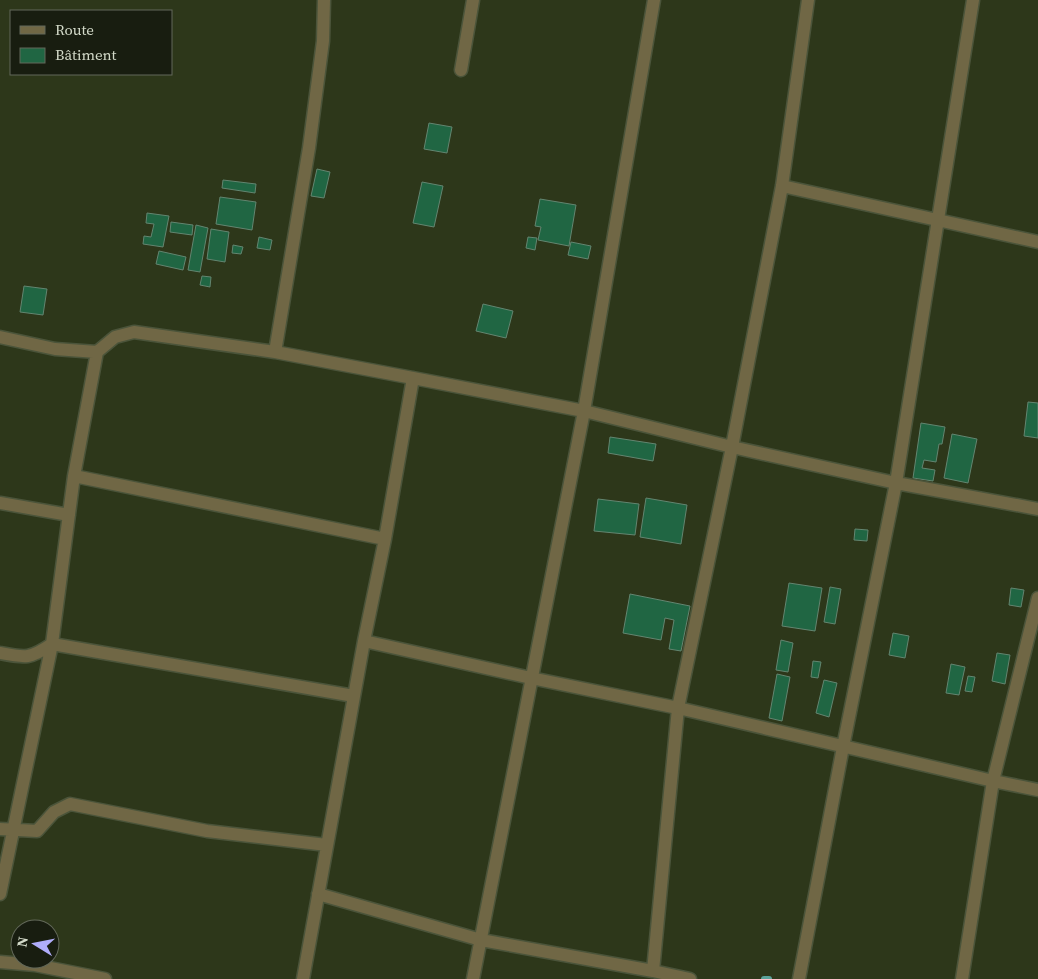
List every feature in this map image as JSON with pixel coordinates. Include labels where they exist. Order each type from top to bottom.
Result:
[{"type":"street","points":[[275,352],[309,148],[323,41],[324,0]]},
{"type":"street","points":[[461,70],[473,0]]},
{"type":"street","points":[[473,979],[584,411],[654,0]]},
{"type":"street","points":[[653,970],[678,708],[732,447],[782,186],[808,0]]},
{"type":"street","points":[[799,979],[896,483],[973,0]]},
{"type":"street","points":[[782,186],[1038,242]]},
{"type":"street","points":[[0,894],[52,644],[74,476],[97,352],[115,337],[134,332],[275,352],[584,411],[732,447],[896,483],[1038,509]]},
{"type":"street","points":[[0,337],[56,348],[97,352]]},
{"type":"street","points":[[303,979],[413,378]]},
{"type":"street","points":[[74,476],[385,539]]},
{"type":"street","points":[[0,502],[69,515]]},
{"type":"street","points":[[962,979],[993,781],[1038,598]]},
{"type":"street","points":[[364,641],[678,708],[1038,790]]},
{"type":"street","points":[[0,654],[18,657],[35,655],[52,644],[354,696]]},
{"type":"street","points":[[0,828],[37,831],[54,812],[70,804],[207,831],[327,845]]},
{"type":"street","points":[[318,894],[481,940],[653,970],[690,979]]},
{"type":"street","points":[[0,962],[35,965],[105,979]]},
{"type":"building","points":[[429,123],[452,127],[447,153],[424,149]]},
{"type":"building","points":[[317,169],[330,172],[324,198],[311,196]]},
{"type":"building","points":[[223,180],[256,184],[255,193],[222,188]]},
{"type":"building","points":[[422,182],[443,186],[434,227],[413,223]]},
{"type":"building","points":[[220,197],[256,202],[252,230],[216,224]]},
{"type":"building","points":[[540,199],[576,205],[569,246],[538,240],[541,227],[535,226]]},
{"type":"building","points":[[147,213],[169,216],[163,247],[143,244],[144,236],[151,237],[154,224],[146,223]]},
{"type":"building","points":[[171,222],[193,225],[192,235],[170,232]]},
{"type":"building","points":[[196,225],[208,228],[200,272],[188,270]]},
{"type":"building","points":[[211,229],[229,232],[225,262],[207,259]]},
{"type":"building","points":[[259,237],[272,240],[270,250],[257,248]]},
{"type":"building","points":[[528,237],[537,238],[535,250],[526,248]]},
{"type":"building","points":[[571,242],[591,246],[588,259],[568,255]]},
{"type":"building","points":[[233,245],[243,247],[241,254],[232,253]]},
{"type":"building","points":[[159,251],[186,257],[183,270],[156,264]]},
{"type":"building","points":[[202,276],[211,277],[210,287],[200,285]]},
{"type":"building","points":[[24,286],[47,289],[43,315],[20,312]]},
{"type":"building","points":[[483,304],[513,311],[506,338],[476,331]]},
{"type":"building","points":[[1028,402],[1038,403],[1038,438],[1024,436]]},
{"type":"building","points":[[921,423],[945,427],[942,444],[939,444],[936,462],[924,460],[922,468],[935,470],[933,481],[913,478]]},
{"type":"building","points":[[952,434],[977,439],[968,483],[944,478]]},
{"type":"building","points":[[610,437],[656,444],[653,461],[608,453]]},
{"type":"building","points":[[646,498],[687,505],[681,544],[640,537]]},
{"type":"building","points":[[598,499],[639,504],[635,535],[594,531]]},
{"type":"building","points":[[855,529],[868,530],[867,541],[854,540]]},
{"type":"building","points":[[789,583],[822,588],[815,631],[782,626]]},
{"type":"building","points":[[830,587],[841,589],[835,624],[824,622]]},
{"type":"building","points":[[1011,588],[1024,590],[1021,607],[1009,605]]},
{"type":"building","points":[[630,594],[690,606],[681,651],[669,649],[674,620],[665,618],[661,640],[623,633]]},
{"type":"building","points":[[893,633],[909,636],[905,658],[889,655]]},
{"type":"building","points":[[781,640],[793,643],[788,672],[776,670]]},
{"type":"building","points":[[997,653],[1010,655],[1005,684],[992,681]]},
{"type":"building","points":[[813,661],[821,662],[818,678],[811,677]]},
{"type":"building","points":[[951,664],[965,667],[959,695],[946,693]]},
{"type":"building","points":[[777,674],[790,677],[782,721],[769,718]]},
{"type":"building","points":[[968,676],[975,677],[972,692],[965,691]]},
{"type":"building","points":[[824,680],[837,683],[829,717],[816,713]]},
{"type":"waterway","points":[[764,979],[769,979]]}]
